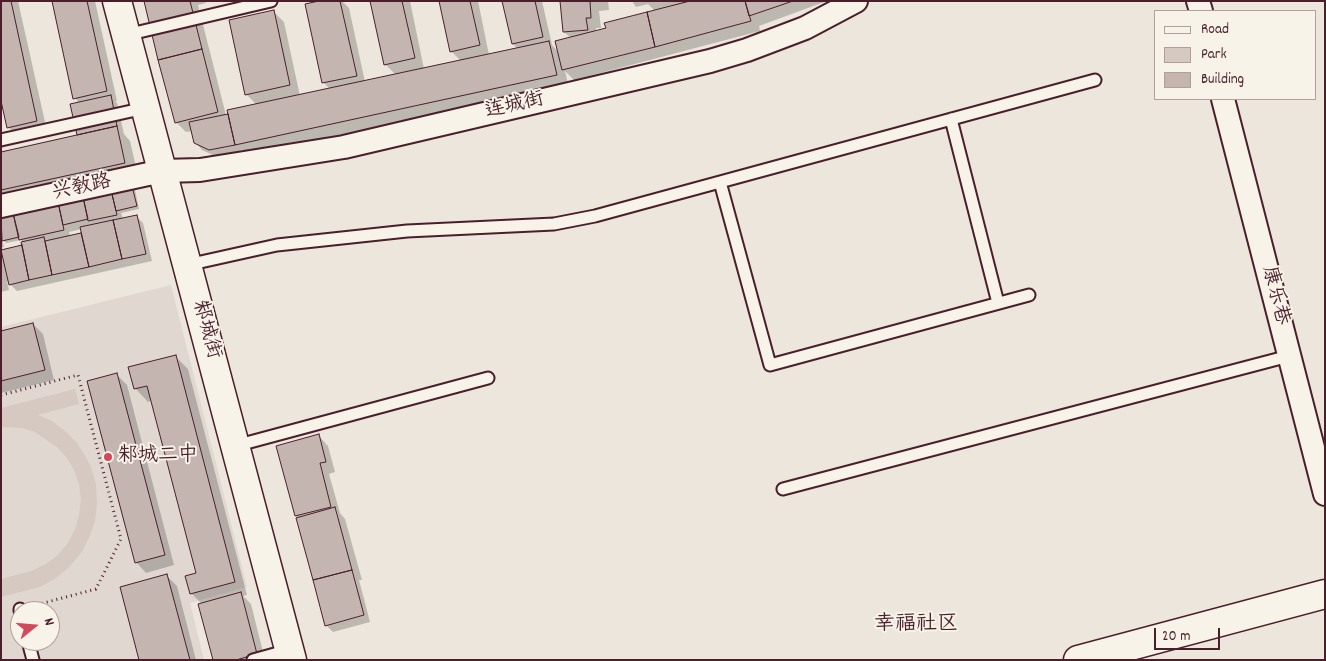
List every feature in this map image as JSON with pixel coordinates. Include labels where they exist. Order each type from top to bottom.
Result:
[{"type":"street","name":"邾城街","points":[[117,1],[291,655]]},
{"type":"street","name":"连城街","points":[[162,171],[200,170],[344,146],[710,61],[747,50],[805,28],[856,1]]},
{"type":"street","name":"康乐巷","points":[[1223,100],[1325,494]]},
{"type":"street","name":"兴教路","points":[[1,206],[162,171]]},
{"type":"street","points":[[1078,660],[1325,594]]},
{"type":"lane","points":[[126,35],[271,1]]},
{"type":"lane","points":[[187,264],[277,245],[407,231],[554,224],[595,216],[1095,80]]},
{"type":"lane","points":[[1,140],[145,108]]},
{"type":"lane","points":[[951,119],[998,303]]},
{"type":"lane","points":[[720,182],[770,365],[1029,295]]},
{"type":"lane","points":[[783,489],[1289,356]]},
{"type":"lane","points":[[235,446],[488,378]]},
{"type":"lane","points":[[253,660],[291,655]]},
{"type":"path","points":[[1,395],[78,375],[120,539],[96,589],[53,601]]},
{"type":"shaded area","name":"邾城二中","points":[[171,285],[247,587],[190,603],[204,660],[1,660],[1,327]]},
{"type":"green space","points":[[75,389],[79,404],[38,415],[52,421],[76,442],[92,470],[96,485],[97,503],[95,521],[89,538],[81,553],[56,578],[40,587],[1,597],[1,579],[31,571],[46,564],[58,555],[68,543],[75,529],[81,499],[79,484],[67,458],[58,448],[35,432],[22,428],[1,427],[1,408]]},
{"type":"building","points":[[1,1],[11,1],[37,121],[7,128],[1,101]]},
{"type":"building","points":[[52,1],[87,1],[107,91],[73,99]]},
{"type":"building","points":[[144,1],[190,1],[202,49],[158,60]]},
{"type":"building","points":[[319,1],[340,1],[357,76],[322,83],[305,4]]},
{"type":"building","points":[[370,1],[402,1],[415,58],[384,65]]},
{"type":"building","points":[[439,1],[470,1],[480,45],[450,52]]},
{"type":"building","points":[[502,1],[535,1],[543,37],[512,44]]},
{"type":"building","points":[[560,1],[590,1],[591,18],[586,18],[588,30],[563,32]]},
{"type":"building","points":[[690,1],[745,1],[751,21],[655,47],[647,12]]},
{"type":"building","points":[[745,1],[793,1],[749,16]]},
{"type":"building","points":[[274,10],[290,85],[245,95],[229,20]]},
{"type":"building","points":[[647,12],[655,47],[562,70],[555,41],[606,28],[604,23]]},
{"type":"building","points":[[549,41],[557,75],[235,145],[227,110]]},
{"type":"building","points":[[202,49],[218,112],[175,123],[158,60]]},
{"type":"building","points":[[111,95],[117,126],[77,135],[70,104]]},
{"type":"building","points":[[228,114],[235,145],[209,150],[194,143],[189,122]]},
{"type":"building","points":[[117,126],[125,163],[1,190],[1,152]]},
{"type":"building","points":[[132,186],[137,206],[116,211],[111,190]]},
{"type":"building","points":[[111,190],[117,215],[88,221],[83,197]]},
{"type":"building","points":[[83,197],[88,219],[63,225],[58,202]]},
{"type":"building","points":[[58,202],[64,230],[19,240],[13,213]]},
{"type":"building","points":[[13,213],[19,237],[2,241],[1,215]]},
{"type":"building","points":[[137,215],[146,254],[122,259],[113,220]]},
{"type":"building","points":[[113,220],[122,259],[89,267],[80,227]]},
{"type":"building","points":[[81,233],[89,267],[52,275],[45,241]]},
{"type":"building","points":[[44,237],[52,275],[29,280],[21,242]]},
{"type":"building","points":[[22,245],[29,280],[9,285],[1,250]]},
{"type":"building","points":[[33,323],[45,370],[1,381],[1,331]]},
{"type":"building","points":[[176,355],[235,582],[190,594],[185,576],[196,573],[147,386],[134,389],[128,367]]},
{"type":"building","points":[[117,373],[165,555],[135,563],[87,381]]},
{"type":"building","points":[[319,434],[326,462],[320,463],[331,507],[295,516],[276,446]]},
{"type":"building","points":[[335,507],[352,570],[313,580],[296,518]]},
{"type":"building","points":[[352,570],[364,615],[325,626],[313,580]]},
{"type":"building","points":[[167,574],[190,660],[139,660],[120,587]]},
{"type":"building","points":[[241,592],[257,654],[236,660],[213,660],[198,604]]},
{"type":"place","name":"邾城二中","points":[[108,457]]},
{"type":"district","name":"幸福社区","points":[[916,626]]}]
